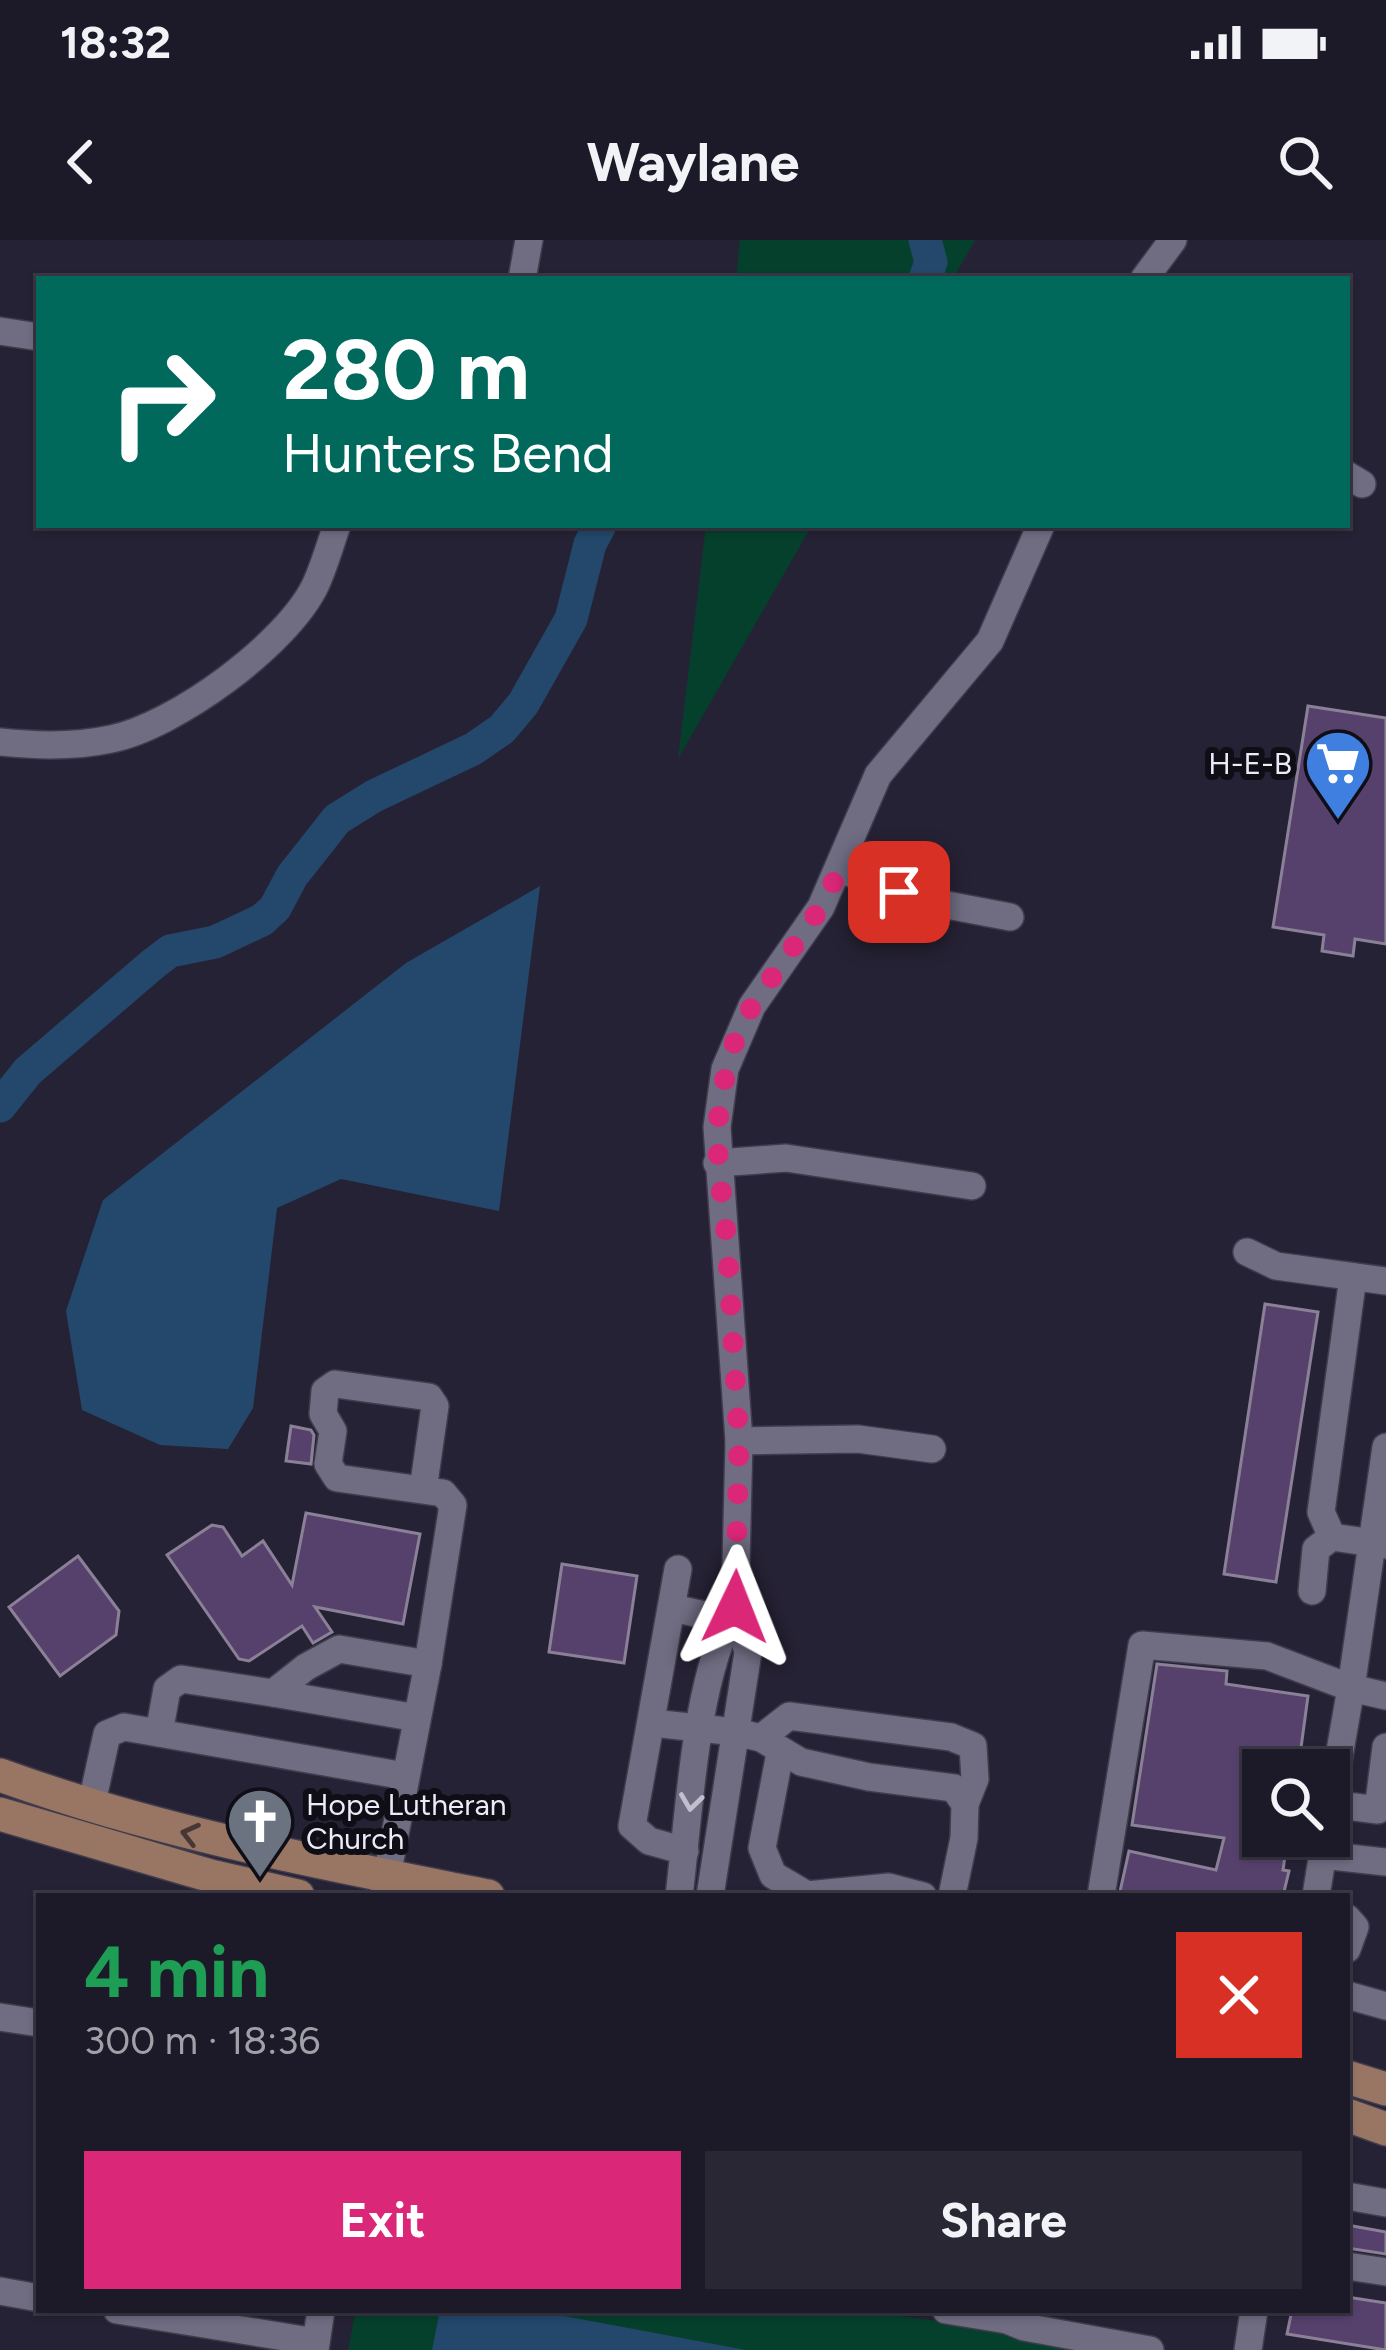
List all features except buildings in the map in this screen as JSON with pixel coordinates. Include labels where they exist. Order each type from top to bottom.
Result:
[{"type":"main road","points":[[0,1775],[92,1807],[385,1886],[457,1893]]},
{"type":"main road","points":[[0,1814],[285,1893]]},
{"type":"main road","points":[[1350,2078],[1386,2090]]},
{"type":"main road","points":[[1350,2116],[1386,2129]]},
{"type":"street","points":[[523,276],[529,240]]},
{"type":"street","points":[[1146,276],[1173,240]]},
{"type":"street","points":[[0,331],[36,337]]},
{"type":"street","points":[[0,742],[40,747],[115,739],[204,698],[271,642],[314,589],[336,528]]},
{"type":"street","points":[[804,1893],[773,1875],[762,1848],[759,1741],[748,1652],[732,1613],[739,1442],[718,1163],[719,1101],[735,1040],[752,1006],[821,907],[878,775],[990,641],[1040,528]]},
{"type":"street","points":[[840,869],[926,902],[1010,917]]},
{"type":"street","points":[[718,1163],[786,1158],[972,1186]]},
{"type":"street","points":[[1247,1252],[1276,1266],[1386,1281]]},
{"type":"street","points":[[1332,1537],[1321,1512],[1353,1277]]},
{"type":"street","points":[[385,1886],[453,1505],[443,1493],[338,1478],[328,1464],[334,1431],[323,1414],[325,1391],[335,1384],[429,1396],[435,1406],[423,1490]]},
{"type":"street","points":[[739,1442],[858,1439],[932,1449]]},
{"type":"street","points":[[1340,1749],[1380,1544],[1386,1447]]},
{"type":"street","points":[[1312,1591],[1316,1549],[1332,1537],[1380,1544]]},
{"type":"street","points":[[678,1569],[632,1826],[649,1841],[685,1851]]},
{"type":"street","points":[[672,1609],[732,1613]]},
{"type":"street","points":[[679,1893],[701,1730],[719,1638],[732,1613]]},
{"type":"street","points":[[1101,1893],[1142,1645],[1267,1656],[1386,1696]]},
{"type":"street","points":[[273,1693],[306,1666],[339,1649],[428,1664]]},
{"type":"street","points":[[159,1733],[167,1689],[181,1679],[417,1718]]},
{"type":"street","points":[[711,1893],[759,1741],[789,1715],[951,1737],[973,1747],[975,1779],[965,1804],[964,1838],[953,1893]]},
{"type":"street","points":[[652,1724],[759,1741],[800,1762],[868,1777],[954,1788],[965,1804]]},
{"type":"street","points":[[92,1807],[107,1734],[124,1727],[405,1776]]},
{"type":"street","points":[[1350,1806],[1382,1810],[1386,1747]]},
{"type":"street","points":[[1350,1852],[1386,1862]]},
{"type":"street","points":[[1316,1893],[1322,1857]]},
{"type":"street","points":[[828,1893],[889,1887],[912,1893]]},
{"type":"street","points":[[1350,1996],[1386,2006]]},
{"type":"street","points":[[0,2017],[36,2023]]},
{"type":"street","points":[[1350,2197],[1386,2203]]},
{"type":"street","points":[[1350,2266],[1386,2272]]},
{"type":"street","points":[[0,2291],[36,2297]]},
{"type":"street","points":[[166,2314],[316,2346],[321,2313]]},
{"type":"street","points":[[1247,2350],[1253,2313]]},
{"type":"street","points":[[1008,2315],[1024,2327],[1150,2350]]},
{"type":"green space","points":[[740,240],[975,240],[955,276],[736,276]]},
{"type":"green space","points":[[706,528],[810,528],[678,759]]},
{"type":"green space","points":[[355,2313],[875,2313],[969,2325],[1094,2350],[348,2350]]},
{"type":"water","points":[[540,886],[499,1211],[341,1179],[277,1208],[253,1408],[228,1449],[160,1445],[82,1410],[66,1311],[103,1200],[406,963]]},
{"type":"water","points":[[439,2313],[548,2313],[746,2350],[432,2350]]},
{"type":"waterway","points":[[925,240],[931,262],[926,276]]},
{"type":"waterway","points":[[0,1106],[28,1071],[170,951],[215,942],[262,920],[337,819],[473,749],[502,729],[523,704],[571,619],[598,528]]},
{"type":"place","name":"H-E-B","points":[[1338,822]]},
{"type":"place","name":"Hope Lutheran Church","points":[[260,1880]]},
{"type":"route","points":[[735,1607],[739,1442],[717,1127],[725,1069],[752,1006],[821,907],[840,869],[899,892]]}]
